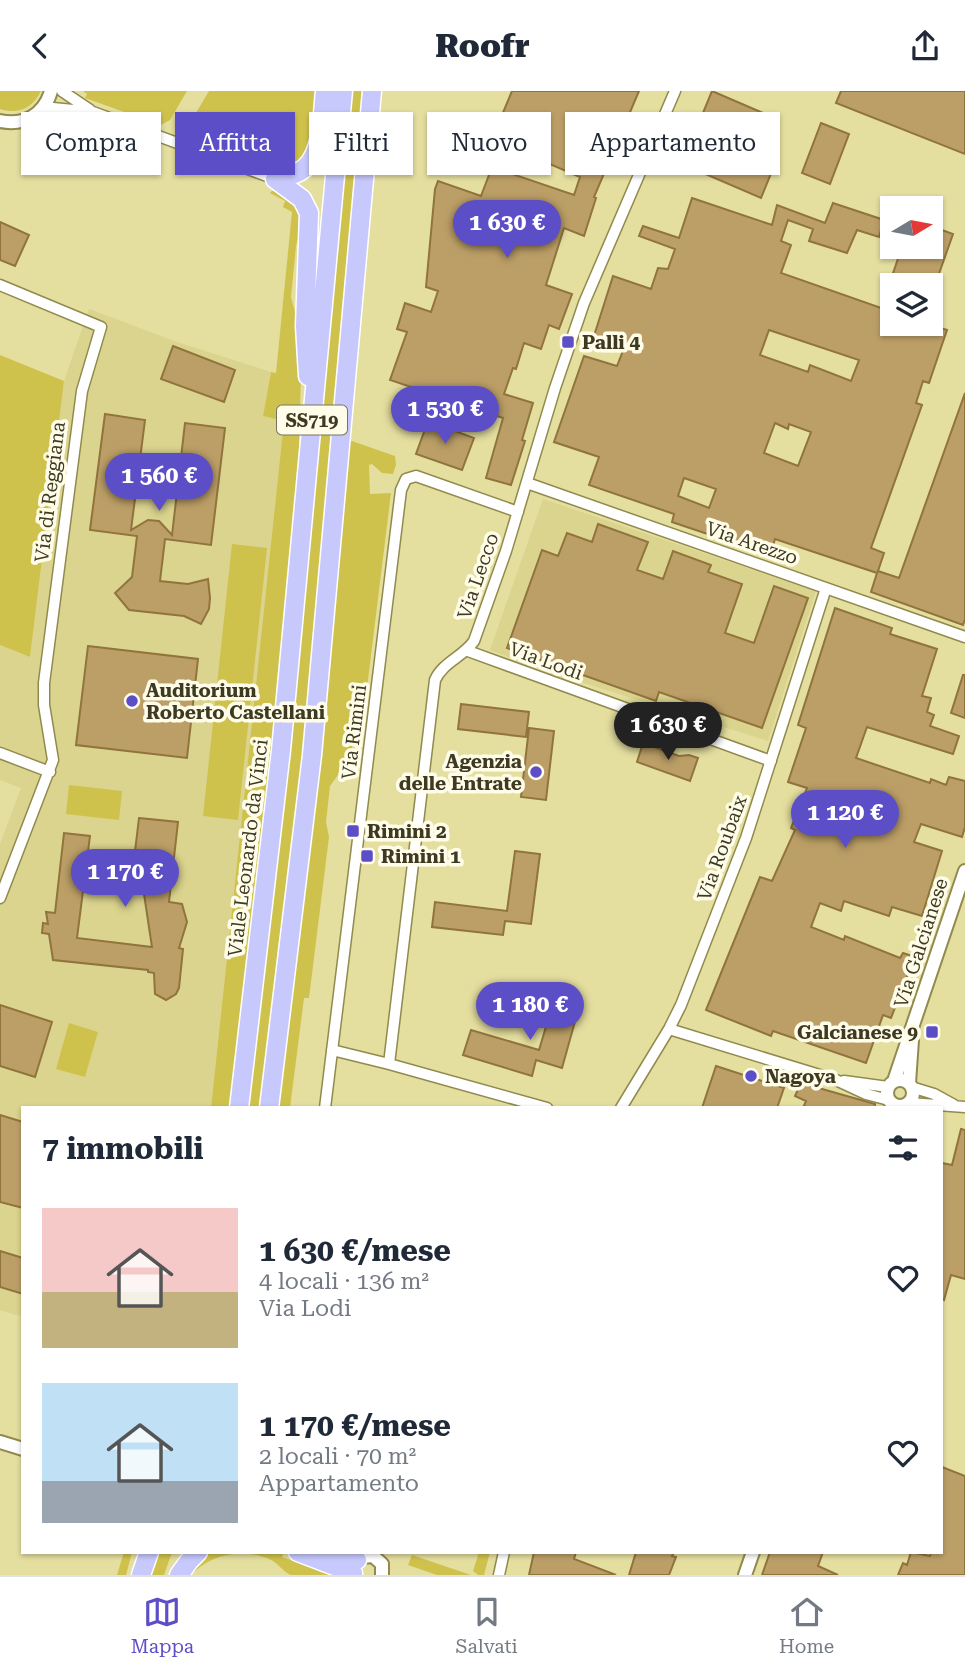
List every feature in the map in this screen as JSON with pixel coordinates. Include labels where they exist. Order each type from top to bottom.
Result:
[{"type":"highway","points":[[275,179],[303,170],[315,153],[325,91]]},
{"type":"highway","name":"Viale Leonardo da Vinci","points":[[239,1106],[281,750],[343,91]]},
{"type":"highway","name":"SS719","points":[[270,1106],[313,741],[372,91]]},
{"type":"highway","points":[[275,179],[296,193],[309,213],[305,326],[312,424]]},
{"type":"highway","points":[[134,1575],[137,1554]]},
{"type":"highway","points":[[141,1575],[148,1554]]},
{"type":"highway","points":[[173,1575],[179,1554]]},
{"type":"highway","points":[[179,1575],[196,1554]]},
{"type":"highway","points":[[305,1554],[355,1569]]},
{"type":"highway","points":[[339,1554],[355,1569]]},
{"type":"street","points":[[3,124],[30,118],[43,107],[51,91]]},
{"type":"street","points":[[62,91],[93,112]]},
{"type":"street","name":"Via Lecco","points":[[468,651],[479,629],[518,512],[584,303],[675,91]]},
{"type":"street","points":[[43,107],[93,112]]},
{"type":"street","points":[[161,137],[275,179]]},
{"type":"street","name":"Via di Reggiana","points":[[0,285],[101,327],[82,391],[44,683],[45,712],[53,753],[50,772],[0,898]]},
{"type":"street","name":"Via Rimini","points":[[325,1106],[403,483],[416,476],[518,512]]},
{"type":"street","name":"Via Arezzo","points":[[527,483],[965,637]]},
{"type":"street","name":"Via Roubaix","points":[[622,1106],[681,1005],[746,838],[826,588]]},
{"type":"street","points":[[389,1064],[435,680],[439,670],[468,651]]},
{"type":"street","name":"Via Lodi","points":[[468,651],[771,761]]},
{"type":"street","points":[[0,753],[50,772]]},
{"type":"street","name":"Via Galcianese","points":[[914,1026],[910,1085],[913,1095],[897,1105],[887,1094],[914,1026],[965,871]]},
{"type":"street","points":[[669,1029],[836,1080],[897,1105],[960,1106]]},
{"type":"street","points":[[332,1051],[540,1106]]},
{"type":"street","points":[[836,1080],[891,1084],[902,1080],[960,1106]]},
{"type":"street","points":[[0,1442],[21,1448]]},
{"type":"street","points":[[499,1575],[504,1554]]},
{"type":"street","points":[[745,1575],[751,1554]]},
{"type":"street","points":[[355,1569],[365,1556],[373,1556],[382,1564],[385,1574]]},
{"type":"shaded area","points":[[0,91],[41,91],[34,102],[24,109],[7,111],[0,109]]},
{"type":"shaded area","points":[[83,91],[187,91],[170,120],[161,125],[161,112],[124,112],[85,98],[87,94]]},
{"type":"shaded area","points":[[209,91],[320,91],[317,112],[309,112],[309,148],[295,164],[295,112],[197,112]]},
{"type":"shaded area","points":[[348,91],[364,91],[362,112],[346,112]]},
{"type":"shaded area","points":[[340,175],[356,175],[307,722],[263,1106],[246,1106]]},
{"type":"shaded area","points":[[279,192],[297,205],[302,224],[296,246],[291,297],[297,320],[301,375],[298,480],[271,773],[230,1106],[211,1106],[284,421],[263,416],[271,372],[276,373],[292,212],[283,207],[285,201],[270,193]]},
{"type":"shaded area","points":[[89,309],[177,342],[271,372],[263,416],[284,421],[211,1106],[21,1106],[21,1316],[0,1310],[0,844],[21,788],[0,780],[0,645],[30,657],[64,381]]},
{"type":"shaded area","points":[[0,355],[64,381],[30,657],[0,645]]},
{"type":"shaded area","points":[[349,440],[395,456],[396,465],[393,474],[382,473],[372,464],[369,465],[370,494],[391,493],[367,688],[359,692],[351,757],[330,786],[326,822],[329,837],[309,998],[304,998],[290,1106],[279,1106],[328,671]]},
{"type":"shaded area","points":[[543,499],[816,591],[768,741],[546,671],[490,650]]},
{"type":"shaded area","points":[[232,544],[267,548],[238,820],[203,816]]},
{"type":"shaded area","points":[[69,785],[122,791],[119,820],[66,814]]},
{"type":"shaded area","points":[[69,1023],[98,1032],[85,1077],[56,1069]]},
{"type":"shaded area","points":[[123,1554],[131,1554],[126,1575],[117,1575]]},
{"type":"shaded area","points":[[154,1554],[171,1554],[164,1575],[147,1575]]},
{"type":"shaded area","points":[[208,1554],[236,1554],[219,1557],[187,1575]]},
{"type":"shaded area","points":[[252,1554],[283,1554],[282,1557],[336,1575],[291,1575],[263,1557]]},
{"type":"shaded area","points":[[478,1554],[489,1554],[484,1575],[473,1571]]},
{"type":"shaded area","points":[[412,1555],[471,1575],[437,1575],[408,1565]]},
{"type":"building","points":[[512,91],[639,91],[630,112],[565,112],[565,171],[551,164],[551,112],[503,112]]},
{"type":"building","points":[[712,91],[761,112],[703,112]]},
{"type":"building","points":[[841,91],[965,91],[965,154],[836,103]]},
{"type":"building","points":[[821,123],[849,134],[830,184],[802,173]]},
{"type":"building","points":[[489,175],[515,175],[574,195],[580,177],[575,175],[603,175],[594,197],[596,198],[584,236],[564,228],[546,285],[572,294],[559,329],[549,325],[541,349],[524,343],[504,394],[533,403],[522,440],[525,441],[511,485],[486,478],[503,418],[390,380],[407,332],[397,329],[405,303],[431,312],[438,291],[426,287],[438,181],[481,196]]},
{"type":"building","points":[[708,175],[770,175],[761,198]]},
{"type":"building","points":[[692,198],[772,225],[777,205],[825,223],[833,203],[880,219],[879,237],[857,230],[847,253],[809,241],[813,229],[788,220],[781,241],[791,245],[781,273],[880,308],[880,336],[943,336],[943,329],[947,330],[929,383],[923,381],[916,403],[922,405],[871,548],[884,553],[878,571],[899,578],[965,393],[963,625],[871,592],[877,573],[775,539],[770,555],[672,522],[674,514],[589,485],[599,457],[554,442],[584,356],[617,366],[624,348],[593,339],[613,276],[651,289],[658,268],[668,269],[675,249],[639,236],[643,226],[679,238]],"holes":[[[769,330],[859,360],[851,381],[810,365],[808,372],[760,355]],[[775,423],[788,429],[789,424],[811,432],[798,466],[764,453]],[[684,478],[716,489],[709,508],[678,496]]]},
{"type":"building","points":[[0,222],[29,235],[15,266],[0,260]]},
{"type":"building","points":[[943,230],[953,234],[939,273],[893,273],[898,259],[943,259]]},
{"type":"building","points":[[173,346],[235,370],[224,402],[161,379]]},
{"type":"building","points":[[105,414],[145,420],[131,530],[148,520],[159,521],[172,535],[185,423],[225,428],[211,545],[165,539],[160,581],[188,584],[208,579],[209,609],[201,624],[184,616],[129,610],[115,593],[132,577],[137,536],[90,530]]},
{"type":"building","points":[[428,421],[474,438],[462,470],[416,454]]},
{"type":"building","points":[[598,524],[648,542],[637,570],[663,579],[673,551],[711,565],[708,572],[742,584],[725,633],[754,643],[774,586],[808,598],[762,728],[659,692],[656,701],[507,648],[542,550],[558,556],[567,533],[592,542]]},
{"type":"building","points":[[835,608],[892,628],[890,634],[937,649],[922,696],[931,698],[927,712],[934,715],[930,726],[959,736],[953,754],[867,727],[856,758],[930,783],[931,779],[946,785],[949,777],[965,781],[965,827],[962,837],[921,824],[914,842],[942,851],[922,916],[892,907],[889,916],[844,901],[841,911],[820,903],[811,927],[844,940],[845,936],[900,958],[903,953],[912,956],[911,966],[891,1018],[883,1015],[866,1063],[773,1031],[771,1036],[706,1010],[760,877],[772,881],[795,830],[791,828],[807,788],[788,782],[806,728],[798,725]]},
{"type":"building","name":"Auditorium Roberto Castellani","points":[[88,646],[198,659],[187,758],[76,745]]},
{"type":"building","points":[[965,675],[965,718],[951,713]]},
{"type":"building","points":[[461,704],[529,712],[526,737],[458,729]]},
{"type":"building","points":[[529,728],[554,731],[546,800],[521,797]]},
{"type":"building","points":[[643,743],[679,756],[698,758],[690,781],[637,762]]},
{"type":"building","points":[[139,818],[178,822],[169,902],[182,904],[187,922],[179,948],[183,949],[179,988],[176,994],[166,1000],[155,994],[154,973],[148,970],[53,960],[49,934],[42,933],[43,923],[48,924],[46,912],[55,913],[64,833],[90,836],[77,938],[152,947],[144,894],[130,893]]},
{"type":"building","points":[[515,851],[540,854],[531,924],[505,921],[503,935],[432,927],[435,902],[507,911]]},
{"type":"building","points":[[556,993],[581,1000],[562,1068],[536,1060],[532,1076],[463,1055],[471,1030],[539,1050]]},
{"type":"building","points":[[0,1005],[52,1022],[35,1077],[0,1066]]},
{"type":"building","points":[[716,1066],[784,1088],[778,1106],[703,1106]]},
{"type":"building","points":[[801,1083],[875,1106],[804,1106],[806,1101],[795,1096]]},
{"type":"building","points":[[0,1115],[21,1121],[21,1207],[0,1202]]},
{"type":"building","points":[[961,1129],[965,1130],[965,1279],[951,1275],[944,1300],[943,1163],[952,1165]]},
{"type":"building","points":[[0,1251],[21,1257],[21,1293],[0,1287]]},
{"type":"building","points":[[943,1467],[965,1476],[965,1575],[898,1575],[903,1563],[907,1565],[910,1554],[943,1554]]},
{"type":"building","points":[[534,1554],[575,1554],[574,1559],[616,1575],[529,1575]]},
{"type":"building","points":[[635,1554],[673,1554],[672,1556],[676,1557],[669,1575],[629,1575]]},
{"type":"building","points":[[769,1554],[822,1554],[818,1566],[838,1575],[762,1575]]},
{"type":"place","name":"Palli 4","points":[[568,342]]},
{"type":"place","name":"Auditorium Roberto Castellani","points":[[132,701]]},
{"type":"place","name":"Agenzia delle Entrate","points":[[536,772]]},
{"type":"place","name":"Rimini 2","points":[[353,831]]},
{"type":"place","name":"Rimini 1","points":[[367,856]]},
{"type":"place","name":"Galcianese 9","points":[[932,1032]]},
{"type":"place","name":"Nagoya","points":[[751,1076]]}]
